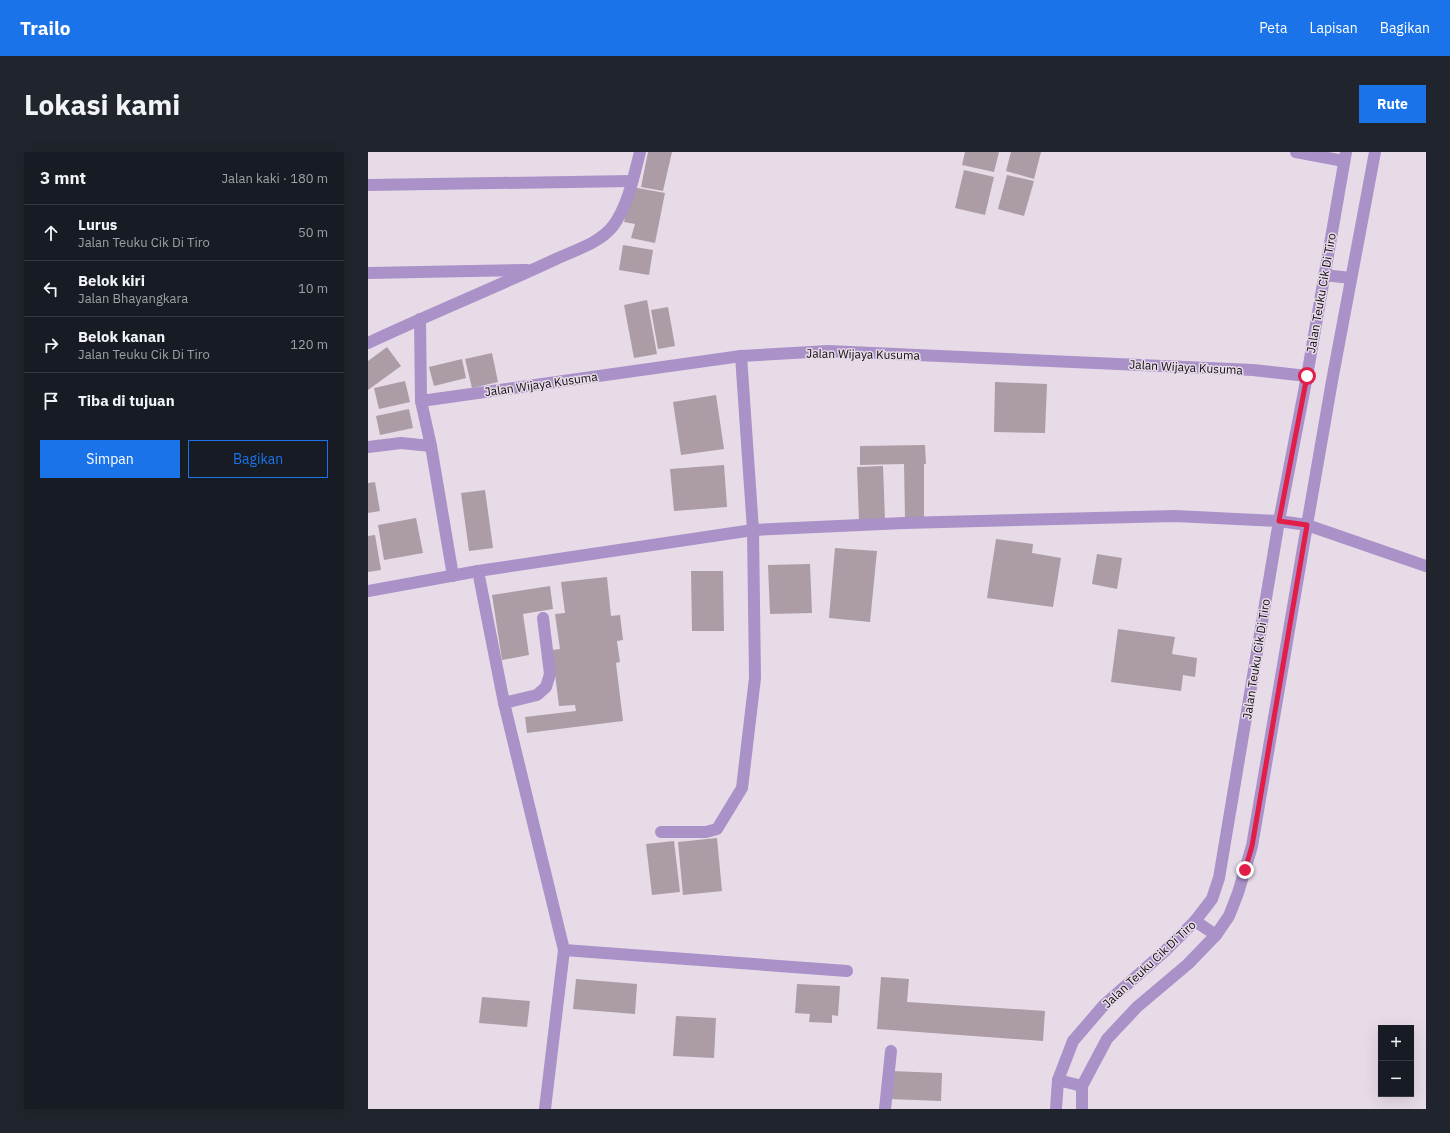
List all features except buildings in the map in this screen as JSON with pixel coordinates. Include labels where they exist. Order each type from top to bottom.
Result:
[{"type":"street","points":[[368,343],[534,270],[601,238],[613,226],[621,212],[640,152]]},
{"type":"street","points":[[1296,152],[1345,156]]},
{"type":"street","name":"Jalan Teuku Cik Di Tiro","points":[[1082,1109],[1082,1086],[1107,1039],[1137,1008],[1188,964],[1216,934],[1229,916],[1236,899],[1252,846],[1332,380],[1375,152]]},
{"type":"street","name":"Jalan Teuku Cik Di Tiro","points":[[1056,1109],[1058,1080],[1073,1041],[1104,1005],[1165,952],[1195,921],[1212,899],[1219,878],[1279,521],[1307,376],[1345,156]]},
{"type":"street","points":[[368,185],[632,181]]},
{"type":"street","points":[[368,273],[534,270]]},
{"type":"street","points":[[1324,275],[1351,278]]},
{"type":"street","points":[[420,319],[421,401],[453,576]]},
{"type":"street","name":"Jalan Wijaya Kusuma","points":[[421,401],[742,356],[828,351],[1254,370],[1307,376]]},
{"type":"street","points":[[661,832],[706,832],[717,830],[742,788],[754,678],[753,530],[742,356]]},
{"type":"street","points":[[368,447],[401,443],[430,446]]},
{"type":"street","points":[[368,591],[478,571],[753,530],[904,523],[1175,516],[1279,521],[1307,525],[1426,566]]},
{"type":"street","points":[[478,571],[504,703],[564,950],[545,1109]]},
{"type":"street","points":[[504,703],[537,695],[546,687],[550,674],[543,618]]},
{"type":"street","points":[[1195,921],[1216,934]]},
{"type":"street","points":[[564,950],[847,971]]},
{"type":"street","points":[[885,1109],[891,1051]]},
{"type":"street","points":[[1058,1080],[1082,1086]]},
{"type":"route","points":[[1245,870],[1252,846],[1307,525],[1279,521],[1307,376]]}]
